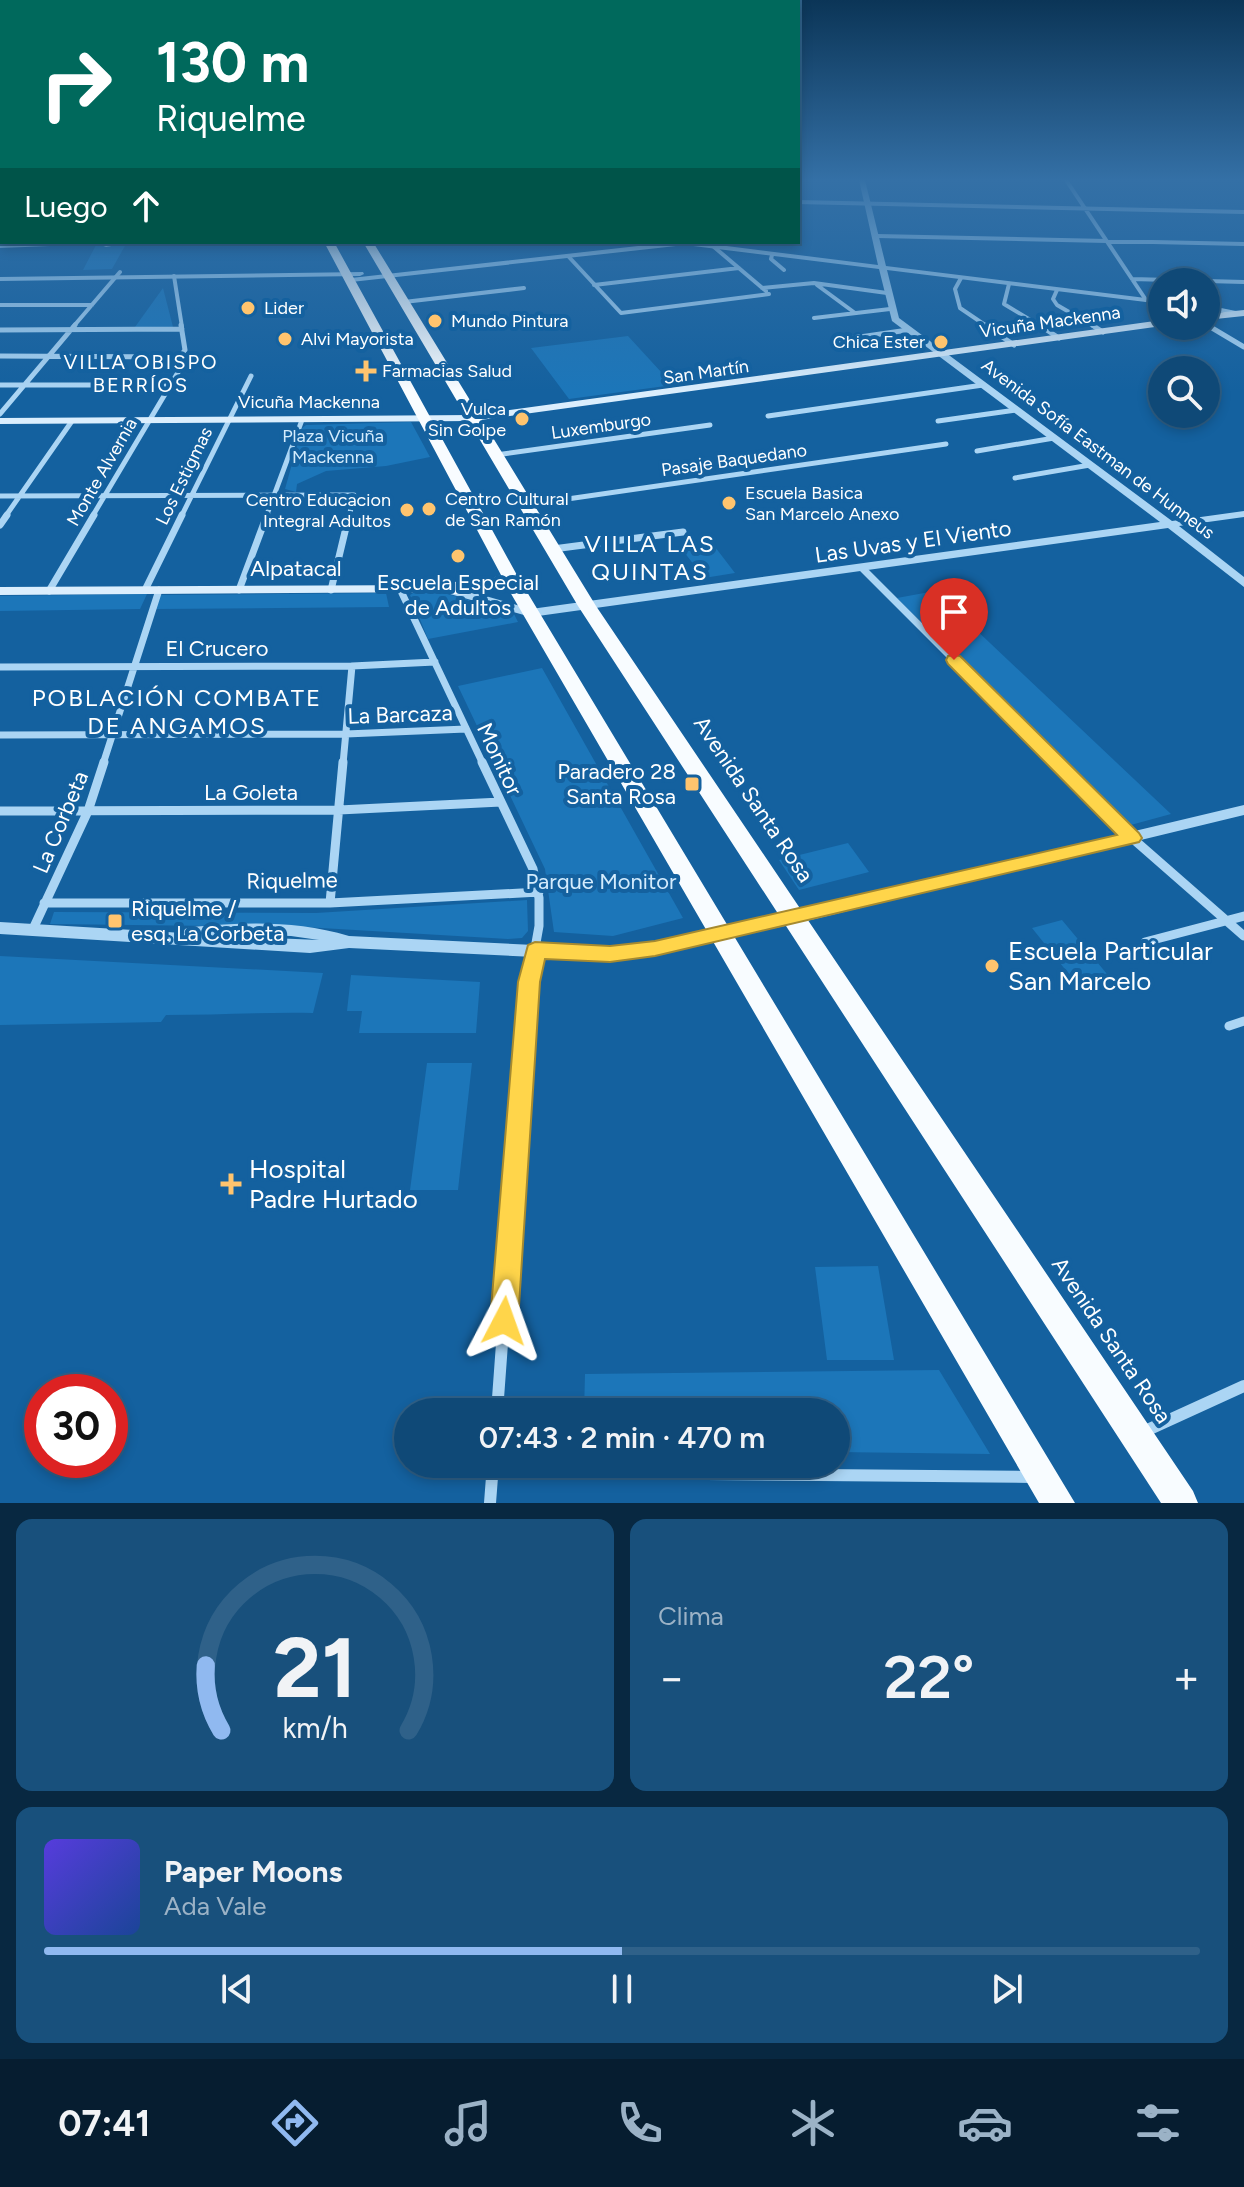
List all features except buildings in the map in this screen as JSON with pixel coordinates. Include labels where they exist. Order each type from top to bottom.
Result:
[{"type":"main road","points":[[334,250],[510,577],[1050,1490]]},
{"type":"main road","name":"Avenida Santa Rosa","points":[[373,250],[587,606],[1181,1503]]},
{"type":"main road","points":[[1220,316],[1241,314]]},
{"type":"main road","name":"Vicuña Mackenna","points":[[943,356],[1148,325]]},
{"type":"main road","name":"San Martín","points":[[473,418],[943,356]]},
{"type":"main road","name":"Vicuña Mackenna","points":[[0,421],[473,418]]},
{"type":"main road","points":[[446,589],[491,585],[510,577]]},
{"type":"main road","name":"Alpatacal","points":[[0,591],[446,589]]},
{"type":"street","points":[[0,276],[347,272],[389,276],[621,250]]},
{"type":"street","points":[[568,256],[621,313],[769,294],[718,250]]},
{"type":"street","points":[[737,250],[1146,300]]},
{"type":"street","name":"Avenida Sofía Eastman de Hunneus","points":[[880,250],[890,309],[895,319],[1244,583]]},
{"type":"street","points":[[1113,250],[1146,300]]},
{"type":"street","points":[[772,255],[771,259],[784,270]]},
{"type":"street","points":[[347,272],[365,270],[380,262]]},
{"type":"street","points":[[594,285],[739,268]]},
{"type":"street","points":[[118,275],[206,273]]},
{"type":"street","points":[[0,414],[118,275]]},
{"type":"street","name":"Monte Alvernia","points":[[49,591],[183,360],[180,357],[185,350],[174,276]]},
{"type":"street","points":[[961,278],[955,289],[960,308],[1014,345]]},
{"type":"street","points":[[1132,279],[1244,282]]},
{"type":"street","points":[[762,288],[814,283],[887,293]]},
{"type":"street","points":[[814,283],[855,313]]},
{"type":"street","points":[[1009,284],[1004,301],[1006,306],[1059,338]]},
{"type":"street","points":[[404,302],[524,288]]},
{"type":"street","points":[[1057,290],[1053,299],[1057,305],[1103,332]]},
{"type":"street","points":[[0,305],[92,305]]},
{"type":"street","points":[[814,318],[890,309]]},
{"type":"street","points":[[1220,310],[1241,314]]},
{"type":"street","points":[[0,330],[182,329]]},
{"type":"street","points":[[839,340],[908,330]]},
{"type":"street","points":[[1220,333],[1244,347]]},
{"type":"street","points":[[0,356],[180,357]]},
{"type":"street","name":"Los Estigmas","points":[[152,590],[191,496],[251,376]]},
{"type":"street","points":[[0,385],[171,385]]},
{"type":"street","points":[[768,416],[983,385]]},
{"type":"street","points":[[938,421],[1016,410]]},
{"type":"street","points":[[239,590],[302,420]]},
{"type":"street","points":[[0,525],[72,421]]},
{"type":"street","name":"Luxemburgo","points":[[496,455],[710,425]]},
{"type":"street","points":[[977,451],[1054,438]]},
{"type":"street","name":"Pasaje Baquedano","points":[[525,505],[946,444]]},
{"type":"street","points":[[1015,478],[1090,465]]},
{"type":"street","points":[[0,496],[354,495],[331,590]]},
{"type":"street","name":"Las Uvas y El Viento","points":[[587,606],[1242,515]]},
{"type":"street","points":[[552,550],[683,532]]},
{"type":"street","points":[[862,568],[1132,838],[1244,936]]},
{"type":"street","name":"Monitor","points":[[400,589],[533,869],[539,892],[540,933],[529,982],[498,1398]]},
{"type":"street","name":"Alpatacal","points":[[446,589],[531,613],[587,606]]},
{"type":"street","name":"La Corbeta","points":[[33,929],[88,811],[135,666],[152,590]]},
{"type":"street","name":"El Crucero","points":[[0,667],[352,666],[435,662]]},
{"type":"street","points":[[330,903],[352,666]]},
{"type":"street","name":"La Barcaza","points":[[0,735],[346,734],[466,729]]},
{"type":"street","name":"La Goleta","points":[[0,811],[339,810],[501,802]]},
{"type":"street","points":[[0,928],[310,947],[349,942],[623,953],[794,918],[1244,810]]},
{"type":"street","name":"Riquelme","points":[[44,903],[330,903],[539,892]]},
{"type":"street","points":[[1145,942],[1244,916]]},
{"type":"street","points":[[1229,1026],[1244,1021]]},
{"type":"street","points":[[1136,1435],[1244,1386]]},
{"type":"street","points":[[490,1503],[491,1478]]},
{"type":"street","points":[[746,1478],[1050,1490]]},
{"type":"green space","points":[[93,250],[123,250],[112,269],[83,270]]},
{"type":"green space","points":[[163,288],[173,327],[135,327]]},
{"type":"green space","points":[[628,336],[673,385],[569,399],[531,348]]},
{"type":"green space","name":"Plaza Vicuña Mackenna","points":[[411,422],[430,457],[386,466],[326,471],[297,484],[296,492],[285,489],[302,428],[306,425]]},
{"type":"green space","points":[[712,543],[735,573],[704,578],[681,548]]},
{"type":"green space","points":[[935,591],[1171,814],[1127,826],[897,598]]},
{"type":"green space","points":[[415,592],[447,594],[513,612],[518,622],[428,639],[410,595]]},
{"type":"green space","points":[[386,593],[389,607],[155,609],[157,595]]},
{"type":"green space","points":[[147,594],[140,609],[0,611],[0,596]]},
{"type":"green space","name":"Parque Monitor","points":[[542,668],[683,918],[613,936],[554,932],[545,869],[458,686]]},
{"type":"green space","points":[[848,843],[869,872],[799,890],[779,860]]},
{"type":"green space","points":[[527,900],[528,931],[522,938],[508,939],[304,927],[50,924],[54,912],[316,913]]},
{"type":"green space","points":[[1062,920],[1107,974],[1076,983],[1032,928]]},
{"type":"green space","points":[[0,956],[323,973],[313,1013],[166,1015],[161,1022],[0,1025]]},
{"type":"green space","points":[[351,975],[480,982],[476,1033],[359,1033],[362,1011],[347,1011]]},
{"type":"green space","points":[[427,1063],[472,1063],[458,1190],[410,1190]]},
{"type":"green space","points":[[878,1266],[894,1360],[827,1360],[815,1267]]},
{"type":"green space","points":[[939,1370],[990,1454],[850,1452],[850,1398],[584,1398],[585,1374]]},
{"type":"place","name":"Lider","points":[[248,308]]},
{"type":"place","name":"Mundo Pintura","points":[[435,321]]},
{"type":"place","name":"Alvi Mayorista","points":[[285,339]]},
{"type":"place","name":"Chica Ester","points":[[941,342]]},
{"type":"place","name":"Farmacias Salud","points":[[366,371]]},
{"type":"place","name":"Vulca Sin Golpe","points":[[522,419]]},
{"type":"place","name":"Escuela Basica San Marcelo Anexo","points":[[729,503]]},
{"type":"place","name":"Centro Cultural de San Ramón","points":[[429,509]]},
{"type":"place","name":"Centro Educacion Integral Adultos","points":[[407,510]]},
{"type":"place","name":"Escuela Especial de Adultos","points":[[458,556]]},
{"type":"place","name":"Paradero 28 Santa Rosa","points":[[692,784]]},
{"type":"place","name":"Riquelme / esq. La Corbeta","points":[[115,921]]},
{"type":"place","name":"Escuela Particular San Marcelo","points":[[992,966]]},
{"type":"place","name":"Hospital Padre Hurtado","points":[[231,1184]]},
{"type":"district","name":"VILLA OBISPO BERRÍOS","points":[[141,374]]},
{"type":"district","name":"VILLA LAS QUINTAS","points":[[650,558]]},
{"type":"district","name":"POBLACIÓN COMBATE DE ANGAMOS","points":[[177,712]]},
{"type":"route","points":[[504,1321],[529,982],[535,950],[610,954],[655,949],[1132,838],[954,660]]}]
